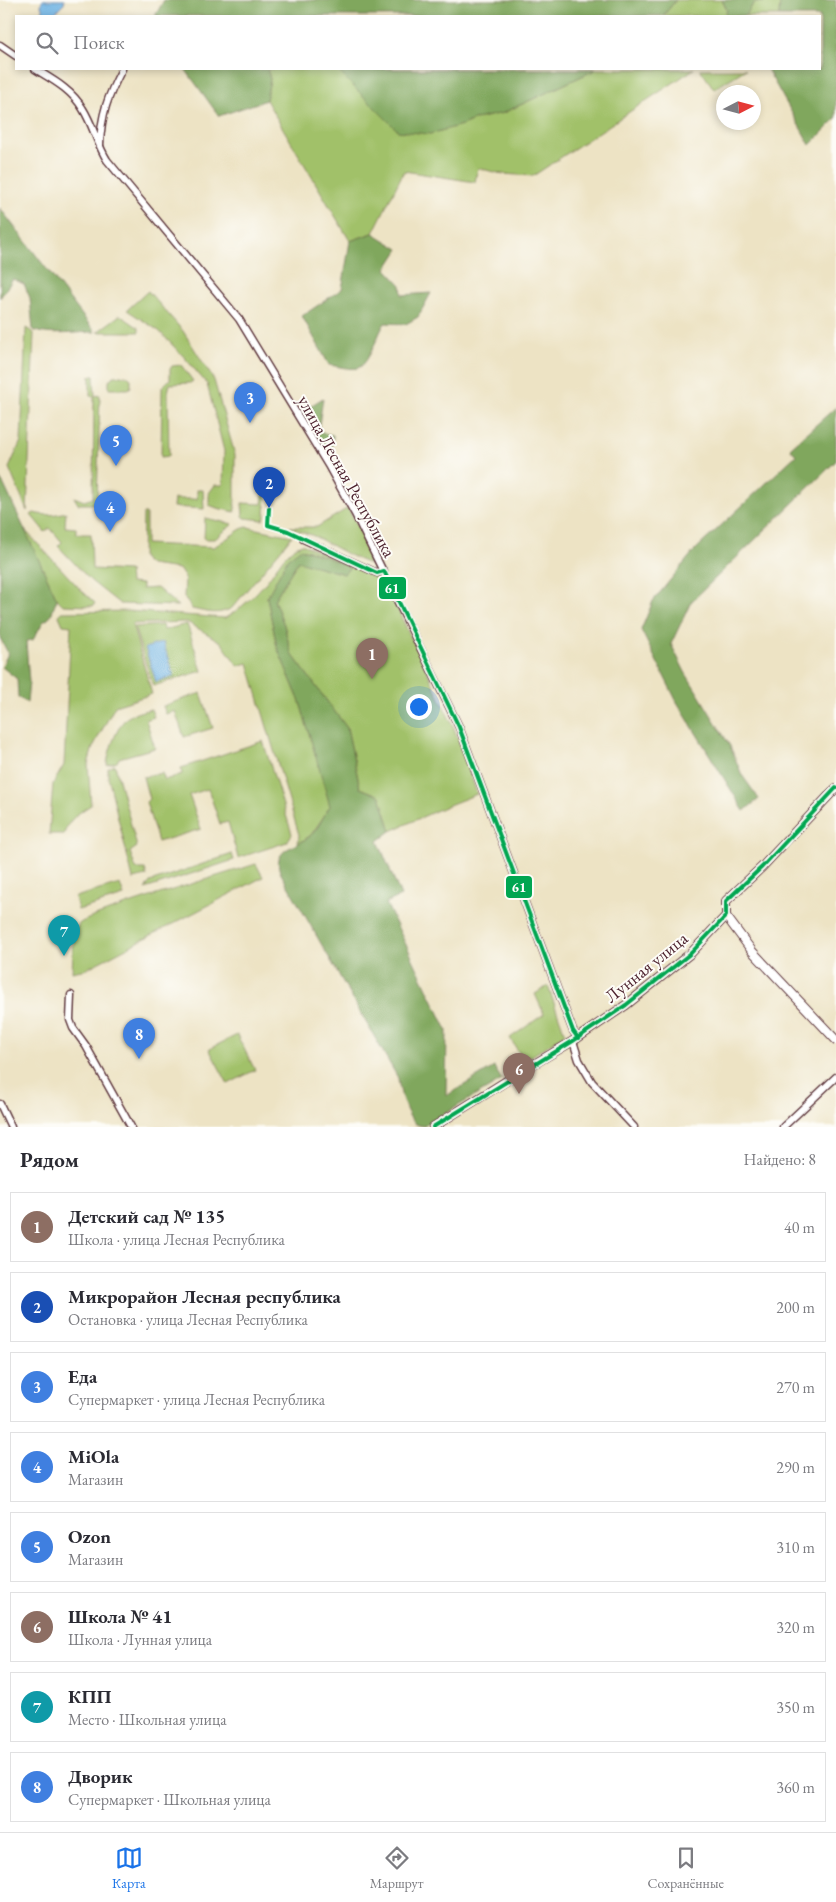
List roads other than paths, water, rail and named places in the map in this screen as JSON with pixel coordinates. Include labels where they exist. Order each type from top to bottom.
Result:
[{"type":"street","points":[[0,45],[15,55]]},
{"type":"street","name":"улица Лесная Республика","points":[[37,70],[68,90],[83,108],[106,160],[238,319],[355,514],[458,727],[560,995],[575,1040],[579,1060],[592,1082],[634,1127]]},
{"type":"street","points":[[100,149],[100,129],[103,114],[122,70]]},
{"type":"street","points":[[303,539],[377,573],[384,572]]},
{"type":"street","name":"Лунная улица","points":[[433,1127],[575,1040],[626,1005],[691,953],[726,916],[726,901],[836,788]]},
{"type":"street","points":[[726,916],[752,951],[836,1040]]},
{"type":"street","points":[[71,995],[70,1020],[73,1028],[86,1046],[131,1127]]},
{"type":"street","points":[[783,1127],[836,1077]]},
{"type":"street","points":[[0,1104],[11,1127]]},
{"type":"water","points":[[42,0],[65,0],[63,5],[54,14],[44,14],[41,6]]},
{"type":"water","points":[[163,642],[174,676],[156,682],[145,648]]},
{"type":"place","name":"Еда","points":[[250,423]]},
{"type":"place","name":"Ozon","points":[[116,466]]},
{"type":"place","name":"Микрорайон Лесная республика","points":[[269,508]]},
{"type":"place","name":"MiOla","points":[[110,532]]},
{"type":"place","name":"Детский сад № 135","points":[[372,679]]},
{"type":"place","name":"КПП","points":[[64,956]]},
{"type":"place","name":"Дворик","points":[[139,1059]]},
{"type":"place","name":"Школа № 41","points":[[519,1094]]}]
